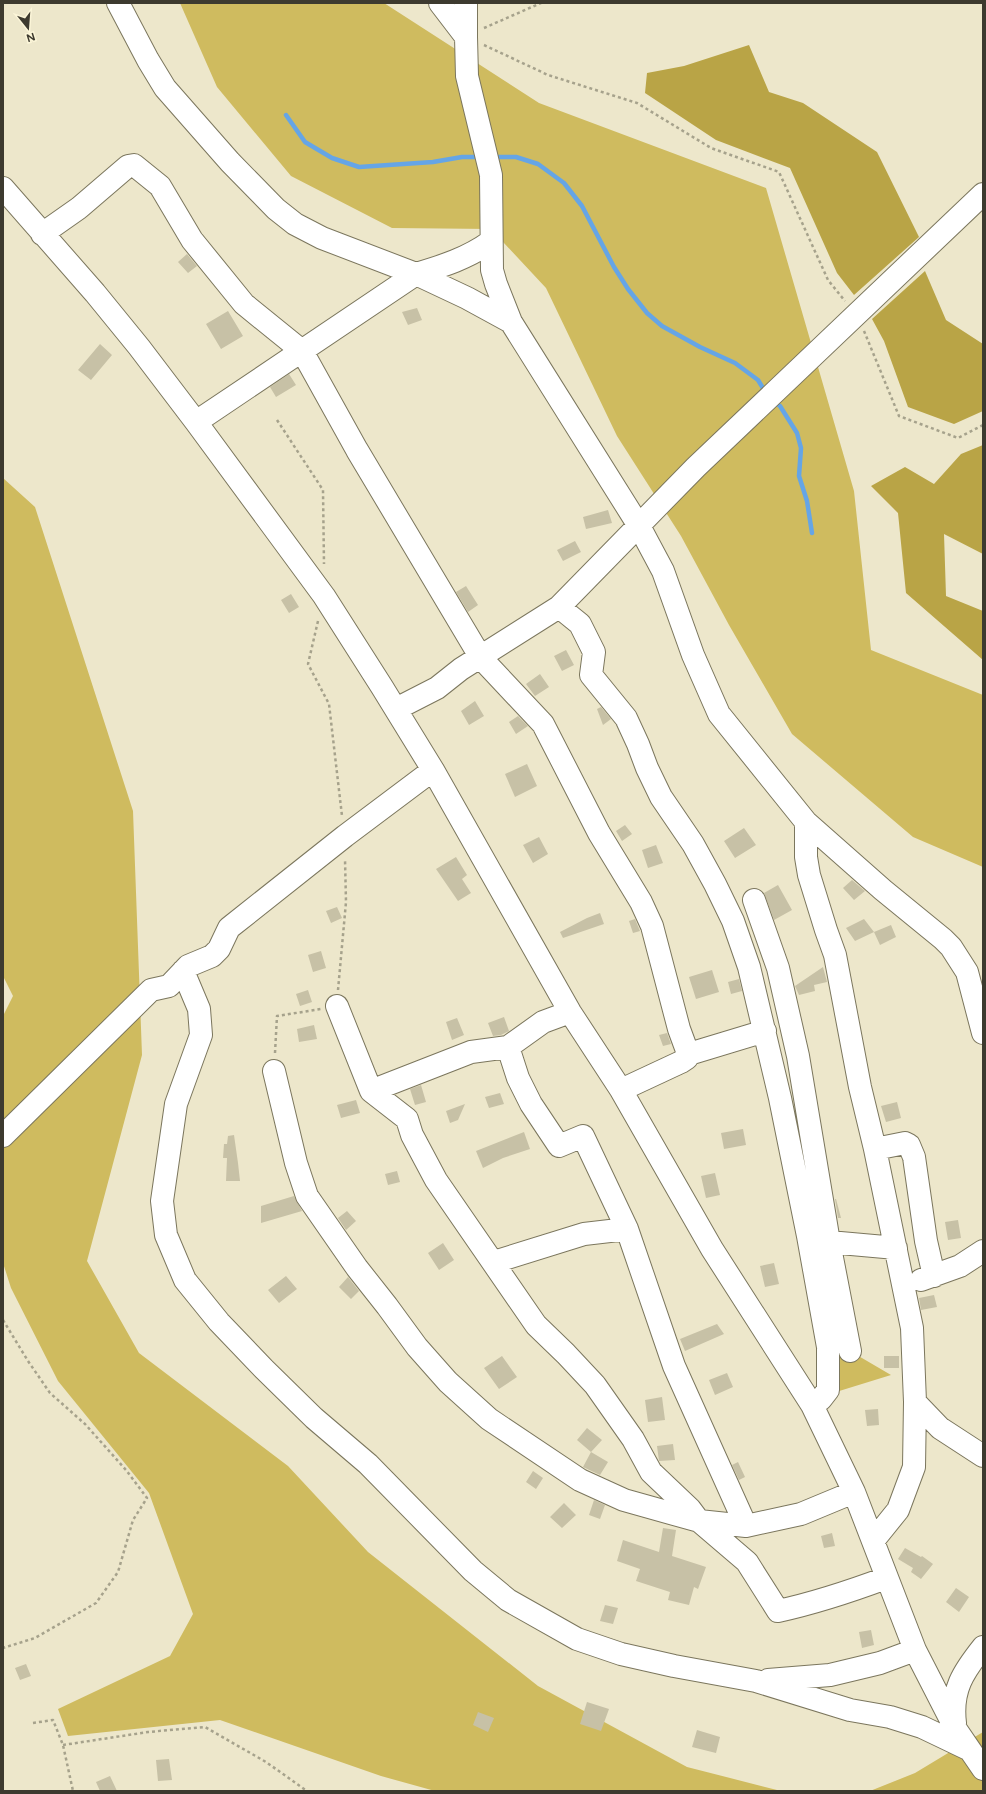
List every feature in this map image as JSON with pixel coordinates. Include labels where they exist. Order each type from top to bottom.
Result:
[{"type":"street","points":[[118,3],[148,60],[165,88],[230,162],[276,209],[295,224],[322,238],[416,274],[467,298],[511,322]]},
{"type":"street","points":[[440,3],[466,37]]},
{"type":"street","points":[[466,3],[467,76],[491,175],[490,242],[492,270],[511,322],[639,526],[663,570],[693,655],[719,714],[806,822],[877,885],[951,947],[967,972],[983,1033]]},
{"type":"street","points":[[42,234],[79,208],[132,165],[160,186],[192,240],[244,304],[302,351],[361,456],[481,658],[543,724],[599,833],[646,911],[652,926],[679,1029],[686,1048],[690,1054]]},
{"type":"street","points":[[3,188],[109,311],[196,422],[324,596],[396,709],[433,770],[570,1012],[621,1090],[712,1248],[812,1405],[854,1492],[915,1650],[955,1728],[983,1769]]},
{"type":"street","points":[[396,709],[437,688],[461,668],[481,658],[560,607],[696,467],[983,194]]},
{"type":"street","points":[[196,422],[416,274],[449,264],[473,253],[490,242]]},
{"type":"street","points":[[560,607],[580,624],[594,652],[591,675],[626,718],[661,797],[693,844],[733,921],[749,967],[818,1239],[850,1351]]},
{"type":"street","points":[[3,1136],[151,990],[169,986],[188,966],[212,956],[219,949],[229,928],[345,836],[433,770]]},
{"type":"street","points":[[806,822],[806,857],[809,875],[835,955],[860,1087],[875,1150],[912,1328],[915,1402],[914,1467],[898,1510],[873,1541]]},
{"type":"street","points":[[754,900],[778,968],[798,1056],[828,1348],[828,1390],[821,1399],[812,1405]]},
{"type":"street","points":[[183,971],[200,1009],[200,1035],[176,1104],[162,1201],[166,1235],[185,1280],[219,1322],[264,1369],[314,1418],[368,1464],[473,1571],[508,1600],[577,1639],[621,1654],[674,1666],[756,1681],[850,1710],[890,1717],[922,1727],[968,1749]]},
{"type":"street","points":[[337,1006],[371,1090],[407,1119],[412,1135],[436,1180],[462,1220],[494,1262],[536,1325],[595,1385],[634,1439],[651,1472],[690,1509],[700,1522],[747,1562],[778,1611],[834,1596],[886,1578]]},
{"type":"street","points":[[371,1090],[471,1052],[508,1047],[543,1022],[570,1012]]},
{"type":"street","points":[[621,1090],[680,1062],[687,1058],[690,1054],[765,1031]]},
{"type":"street","points":[[508,1047],[518,1078],[538,1117],[559,1146],[583,1136],[627,1228],[674,1366],[746,1526]]},
{"type":"street","points":[[274,1072],[296,1163],[307,1196],[357,1268],[417,1347],[448,1382],[489,1419],[580,1480],[624,1500],[700,1522],[746,1526],[801,1514],[854,1492]]},
{"type":"street","points":[[875,1150],[905,1143],[909,1145],[914,1157],[926,1241],[934,1276]]},
{"type":"street","points":[[494,1262],[584,1234],[627,1228]]},
{"type":"street","points":[[818,1239],[896,1248]]},
{"type":"street","points":[[904,1286],[960,1266],[983,1251]]},
{"type":"street","points":[[915,1402],[940,1428],[983,1456]]},
{"type":"street","points":[[955,1728],[953,1709],[955,1692],[966,1669],[983,1648]]},
{"type":"street","points":[[756,1681],[830,1675],[880,1663],[915,1650]]},
{"type":"path","points":[[466,37],[541,3]]},
{"type":"path","points":[[466,37],[548,75],[637,103],[711,148],[779,172],[828,280],[857,315],[875,353],[899,416],[958,438],[983,425]]},
{"type":"path","points":[[277,420],[323,490],[324,566]]},
{"type":"path","points":[[274,1072],[277,1016],[337,1006],[346,902],[345,836],[330,704],[308,664],[324,596]]},
{"type":"path","points":[[3,1320],[50,1393],[84,1424],[126,1470],[146,1498],[133,1520],[118,1572],[96,1603],[35,1638],[3,1648]]},
{"type":"path","points":[[33,1723],[53,1720],[63,1745],[73,1791]]},
{"type":"path","points":[[63,1745],[148,1732],[205,1727],[266,1762],[307,1791]]},
{"type":"shaded area","points":[[180,3],[384,3],[539,103],[766,188],[854,491],[871,650],[983,695],[983,867],[913,837],[792,734],[729,625],[681,536],[617,436],[546,288],[491,229],[392,228],[291,176],[217,87]]},
{"type":"shaded area","points":[[749,45],[769,92],[803,103],[877,152],[919,237],[854,295],[837,273],[790,168],[716,140],[645,93],[647,73],[684,66]]},
{"type":"shaded area","points":[[925,271],[946,320],[983,344],[983,411],[954,424],[908,407],[884,341],[872,319]]},
{"type":"shaded area","points":[[983,445],[983,554],[944,534],[946,596],[983,611],[983,660],[906,593],[898,513],[871,486],[905,467],[934,484],[961,454]]},
{"type":"shaded area","points":[[3,478],[35,507],[133,811],[142,1055],[87,1261],[139,1353],[288,1466],[368,1552],[538,1686],[687,1767],[781,1791],[435,1791],[381,1776],[220,1720],[68,1736],[58,1709],[170,1656],[193,1614],[149,1493],[58,1381],[11,1288],[3,1263],[3,1016],[13,996],[3,976]]},
{"type":"shaded area","points":[[850,1351],[891,1375],[836,1392],[816,1357]]},
{"type":"shaded area","points":[[983,1732],[983,1791],[870,1791],[915,1773]]},
{"type":"building","points":[[187,254],[197,266],[188,273],[178,262]]},
{"type":"building","points":[[417,308],[422,320],[408,325],[402,312]]},
{"type":"building","points":[[228,311],[243,336],[221,349],[206,324]]},
{"type":"building","points":[[100,344],[112,355],[91,380],[78,370]]},
{"type":"building","points":[[289,374],[296,385],[276,397],[270,387]]},
{"type":"building","points":[[608,510],[612,523],[586,529],[583,517]]},
{"type":"building","points":[[575,541],[581,552],[563,561],[557,550]]},
{"type":"building","points":[[466,586],[478,605],[468,612],[456,592]]},
{"type":"building","points":[[291,594],[299,607],[289,613],[281,600]]},
{"type":"building","points":[[566,650],[574,665],[562,671],[554,656]]},
{"type":"building","points":[[540,674],[549,687],[535,696],[526,684]]},
{"type":"building","points":[[475,701],[484,716],[469,725],[461,711]]},
{"type":"building","points":[[601,707],[611,719],[603,725],[597,709]]},
{"type":"building","points":[[518,716],[528,726],[516,734],[509,722]]},
{"type":"building","points":[[527,764],[537,786],[515,797],[505,774]]},
{"type":"building","points":[[625,825],[632,834],[622,841],[616,831]]},
{"type":"building","points":[[744,828],[756,845],[735,858],[724,841]]},
{"type":"building","points":[[539,837],[548,854],[533,863],[523,845]]},
{"type":"building","points":[[656,845],[663,863],[648,868],[642,850]]},
{"type":"building","points":[[456,857],[467,875],[462,879],[471,893],[458,901],[436,869]]},
{"type":"building","points":[[852,880],[865,891],[854,900],[843,888]]},
{"type":"building","points":[[778,885],[792,910],[774,920],[764,893]]},
{"type":"building","points":[[337,907],[342,918],[331,923],[326,911]]},
{"type":"building","points":[[600,913],[604,924],[563,938],[560,932]]},
{"type":"building","points":[[635,919],[640,931],[633,933],[629,921]]},
{"type":"building","points":[[864,919],[874,932],[855,941],[846,928]]},
{"type":"building","points":[[891,925],[896,937],[880,945],[874,932]]},
{"type":"building","points":[[321,951],[326,968],[313,972],[308,955]]},
{"type":"building","points":[[823,967],[827,982],[814,985],[815,991],[799,995],[795,986]]},
{"type":"building","points":[[712,970],[719,992],[696,999],[689,977]]},
{"type":"building","points":[[739,979],[742,991],[731,994],[728,982]]},
{"type":"building","points":[[308,990],[312,1002],[300,1006],[296,994]]},
{"type":"building","points":[[504,1017],[509,1031],[501,1035],[493,1036],[488,1023]]},
{"type":"building","points":[[457,1018],[464,1035],[452,1040],[446,1022]]},
{"type":"building","points":[[314,1025],[317,1039],[299,1042],[297,1029]]},
{"type":"building","points":[[667,1033],[671,1044],[663,1046],[659,1035]]},
{"type":"building","points":[[421,1085],[426,1102],[415,1105],[410,1089]]},
{"type":"building","points":[[500,1093],[504,1104],[489,1108],[485,1097]]},
{"type":"building","points":[[356,1100],[360,1113],[341,1118],[337,1105]]},
{"type":"building","points":[[897,1102],[901,1118],[886,1122],[881,1106]]},
{"type":"building","points":[[465,1104],[458,1120],[450,1123],[446,1111]]},
{"type":"building","points":[[743,1129],[746,1145],[724,1149],[721,1133]]},
{"type":"building","points":[[524,1132],[530,1149],[503,1158],[483,1168],[476,1151]]},
{"type":"building","points":[[234,1135],[240,1181],[226,1181],[227,1158],[223,1158],[224,1144],[227,1144],[228,1136]]},
{"type":"building","points":[[397,1171],[400,1182],[388,1185],[385,1174]]},
{"type":"building","points":[[715,1173],[720,1195],[706,1198],[701,1176]]},
{"type":"building","points":[[294,1196],[302,1211],[261,1223],[261,1206]]},
{"type":"building","points":[[836,1199],[841,1218],[838,1218]]},
{"type":"building","points":[[347,1211],[356,1221],[346,1230],[338,1218]]},
{"type":"building","points":[[958,1220],[961,1238],[948,1240],[945,1222]]},
{"type":"building","points":[[443,1243],[454,1260],[439,1270],[428,1253]]},
{"type":"building","points":[[774,1263],[779,1284],[765,1287],[760,1266]]},
{"type":"building","points":[[286,1276],[297,1289],[279,1303],[268,1290]]},
{"type":"building","points":[[348,1277],[359,1291],[351,1299],[339,1287]]},
{"type":"building","points":[[934,1295],[937,1307],[921,1310],[919,1298]]},
{"type":"building","points":[[717,1324],[724,1334],[685,1351],[680,1339]]},
{"type":"building","points":[[502,1356],[517,1377],[499,1389],[484,1368]]},
{"type":"building","points":[[884,1356],[899,1356],[899,1368],[884,1368]]},
{"type":"building","points":[[727,1373],[733,1387],[715,1395],[709,1380]]},
{"type":"building","points":[[662,1397],[665,1420],[648,1422],[645,1400]]},
{"type":"building","points":[[878,1409],[879,1425],[867,1426],[865,1410]]},
{"type":"building","points":[[587,1428],[602,1440],[591,1452],[577,1440]]},
{"type":"building","points":[[673,1444],[675,1460],[659,1461],[657,1446]]},
{"type":"building","points":[[591,1452],[608,1462],[600,1475],[583,1467]]},
{"type":"building","points":[[738,1462],[745,1477],[739,1480],[732,1465]]},
{"type":"building","points":[[533,1471],[543,1478],[536,1489],[526,1482]]},
{"type":"building","points":[[594,1500],[605,1505],[600,1519],[589,1515]]},
{"type":"building","points":[[564,1503],[576,1515],[562,1528],[550,1517]]},
{"type":"building","points":[[663,1528],[676,1530],[672,1556],[706,1567],[698,1589],[694,1587],[689,1605],[668,1600],[670,1592],[636,1581],[640,1569],[617,1561],[623,1540],[659,1552]]},
{"type":"building","points":[[832,1533],[835,1546],[824,1548],[821,1536]]},
{"type":"building","points":[[905,1548],[921,1557],[922,1556],[933,1564],[921,1579],[911,1572],[913,1568],[898,1559]]},
{"type":"building","points":[[956,1588],[969,1597],[959,1612],[946,1602]]},
{"type":"building","points":[[605,1605],[618,1608],[613,1624],[600,1621]]},
{"type":"building","points":[[871,1630],[874,1645],[862,1648],[859,1632]]},
{"type":"building","points":[[26,1664],[31,1676],[20,1680],[15,1668]]},
{"type":"building","points":[[587,1702],[609,1709],[601,1731],[580,1724]]},
{"type":"building","points":[[478,1712],[494,1718],[488,1732],[473,1725]]},
{"type":"building","points":[[697,1730],[720,1737],[716,1753],[692,1747]]},
{"type":"building","points":[[169,1759],[172,1780],[158,1781],[156,1760]]},
{"type":"building","points":[[110,1776],[117,1791],[100,1791],[96,1782]]},
{"type":"waterway","points":[[286,115],[305,142],[332,158],[359,167],[433,162],[462,157],[480,157]]},
{"type":"waterway","points":[[493,157],[516,157],[538,164],[564,183],[582,206],[614,267],[628,289],[647,313],[662,326],[700,347],[735,363],[758,380],[766,393]]},
{"type":"waterway","points":[[773,401],[780,406],[797,433],[801,448],[799,476],[807,501],[812,533]]}]
